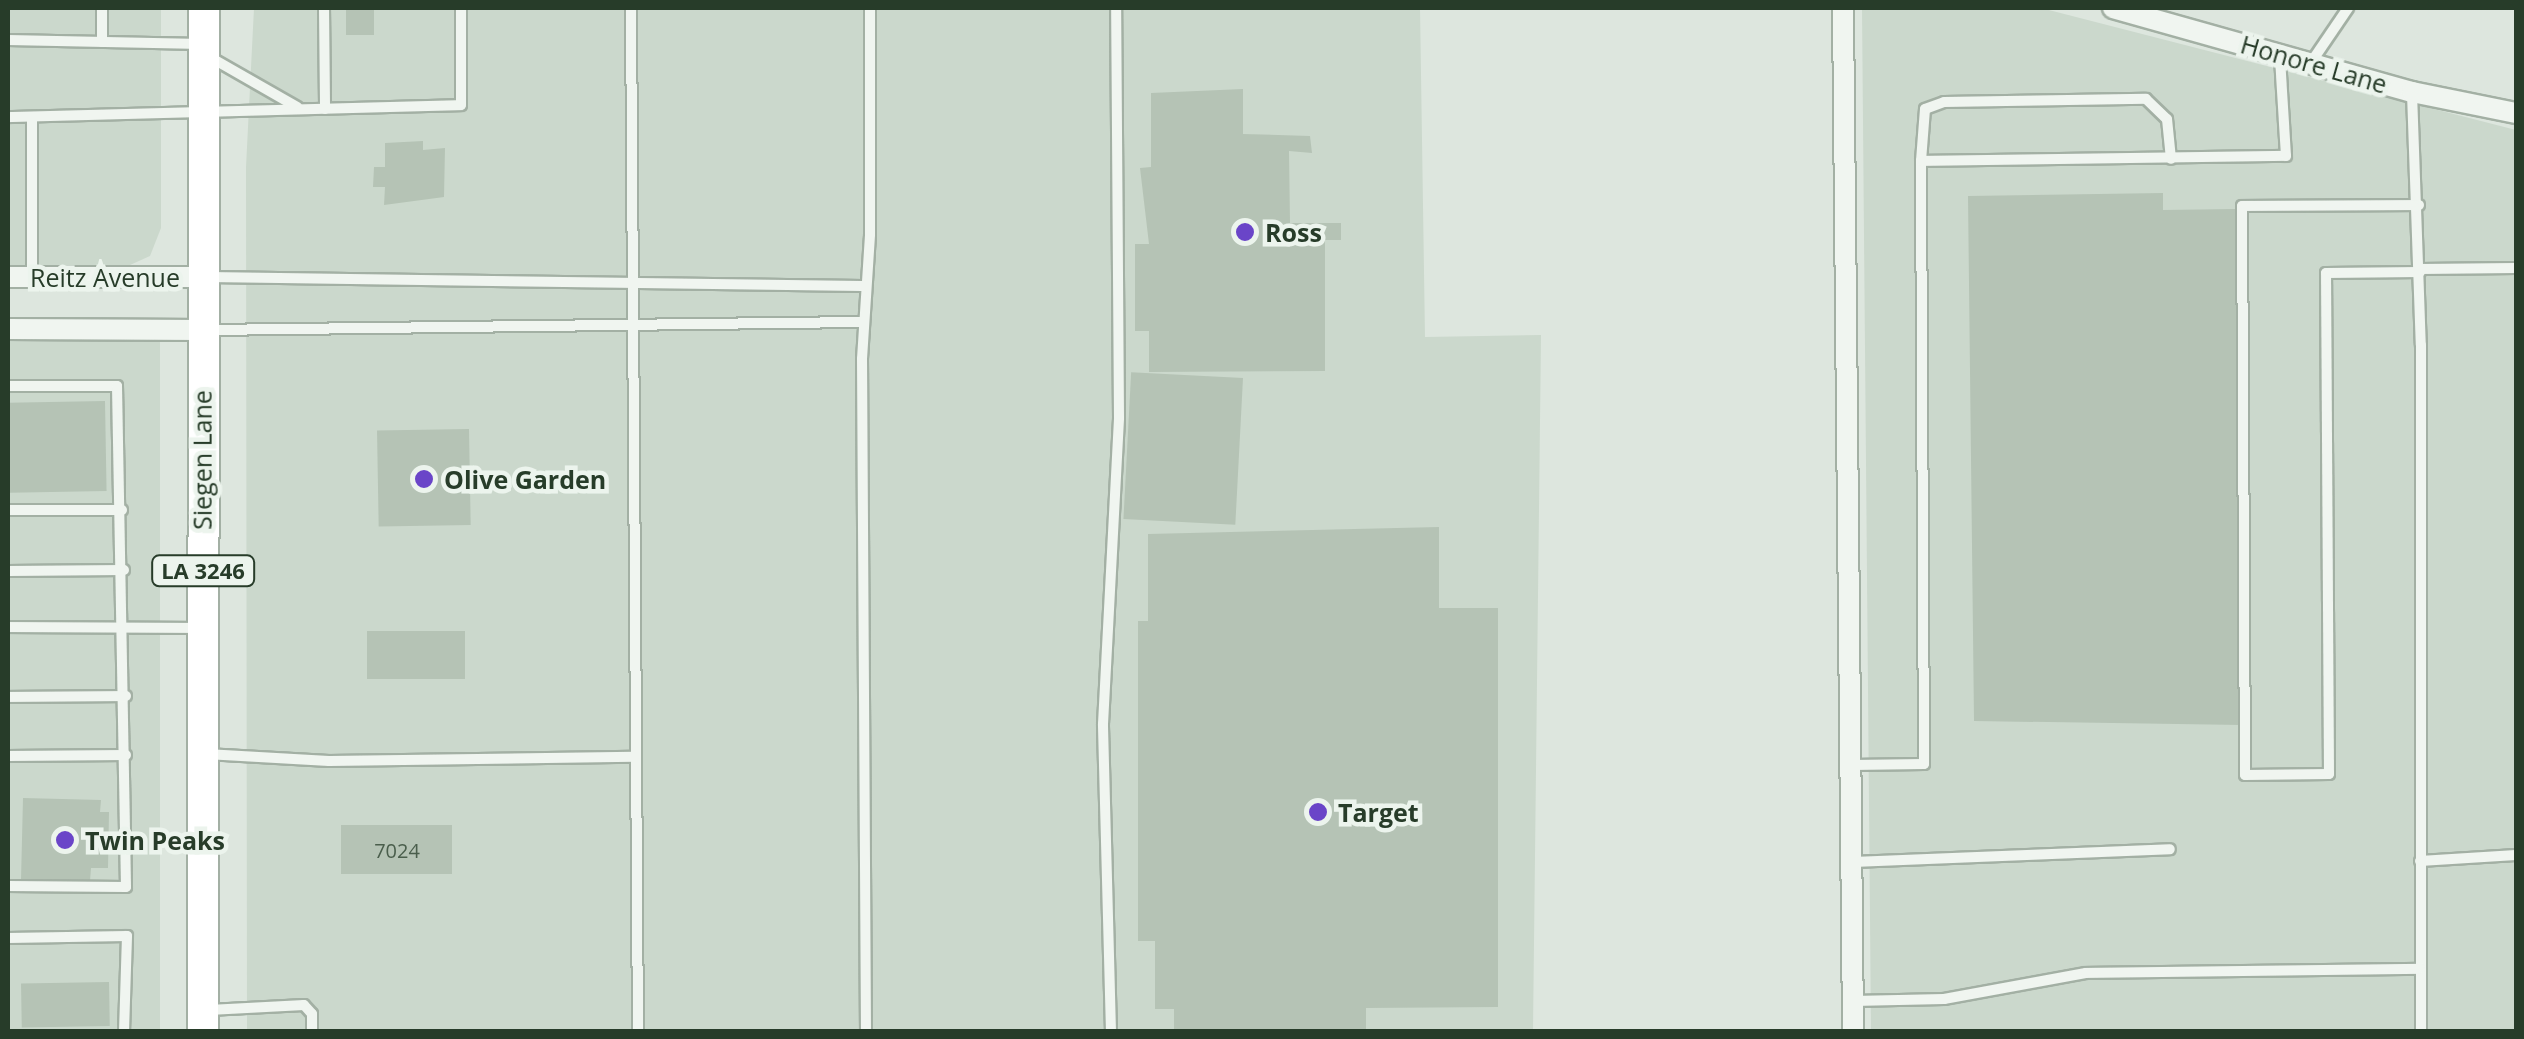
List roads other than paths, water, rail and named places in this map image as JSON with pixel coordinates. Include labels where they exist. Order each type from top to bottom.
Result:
[{"type":"main road","name":"Siegen Lane","points":[[203,1021],[200,754],[204,8]]},
{"type":"street","points":[[1843,8],[1853,1032]]},
{"type":"street","name":"Honore Lane","points":[[2113,8],[2160,13],[2280,57],[2412,92],[2516,112]]},
{"type":"street","name":"Reitz Avenue","points":[[8,277],[202,277]]},
{"type":"street","name":"Reitz Avenue","points":[[8,329],[201,330]]},
{"type":"lane","points":[[102,8],[102,42]]},
{"type":"lane","points":[[324,8],[325,108]]},
{"type":"lane","points":[[8,117],[461,105],[461,8]]},
{"type":"lane","points":[[631,8],[638,1032]]},
{"type":"lane","points":[[866,1032],[862,286],[870,234],[870,8]]},
{"type":"lane","points":[[1110,1032],[1103,724],[1119,418],[1116,8]]},
{"type":"lane","points":[[2310,65],[2348,8]]},
{"type":"lane","points":[[8,40],[204,49],[298,108]]},
{"type":"lane","points":[[1920,161],[2286,156],[2280,57]]},
{"type":"lane","points":[[2412,92],[2420,270],[2421,1032]]},
{"type":"lane","points":[[1852,765],[1924,764],[1920,161],[1925,109],[1944,102],[2146,99],[2167,119],[2171,159]]},
{"type":"lane","points":[[32,117],[32,277]]},
{"type":"lane","points":[[2419,205],[2242,206],[2245,775],[2329,774],[2326,273],[2516,268]]},
{"type":"lane","points":[[202,277],[862,286]]},
{"type":"lane","points":[[201,330],[862,322]]},
{"type":"lane","points":[[8,386],[118,386],[126,630],[126,887],[8,886]]},
{"type":"lane","points":[[8,510],[122,510]]},
{"type":"lane","points":[[8,571],[124,570]]},
{"type":"lane","points":[[8,628],[203,628]]},
{"type":"lane","points":[[8,697],[126,696]]},
{"type":"lane","points":[[8,756],[126,754]]},
{"type":"lane","points":[[200,754],[329,761],[634,756]]},
{"type":"lane","points":[[1853,862],[2170,849]]},
{"type":"lane","points":[[2420,862],[2516,855]]},
{"type":"lane","points":[[8,938],[128,936],[124,1032]]},
{"type":"lane","points":[[1853,1000],[1932,1001],[2086,973],[2420,969]]},
{"type":"lane","points":[[203,1021],[304,1006],[312,1014],[312,1032]]},
{"type":"place","name":"Ross","points":[[1245,232]]},
{"type":"place","name":"Olive Garden","points":[[424,479]]},
{"type":"place","name":"Target","points":[[1318,812]]},
{"type":"place","name":"Twin Peaks","points":[[65,840]]}]
